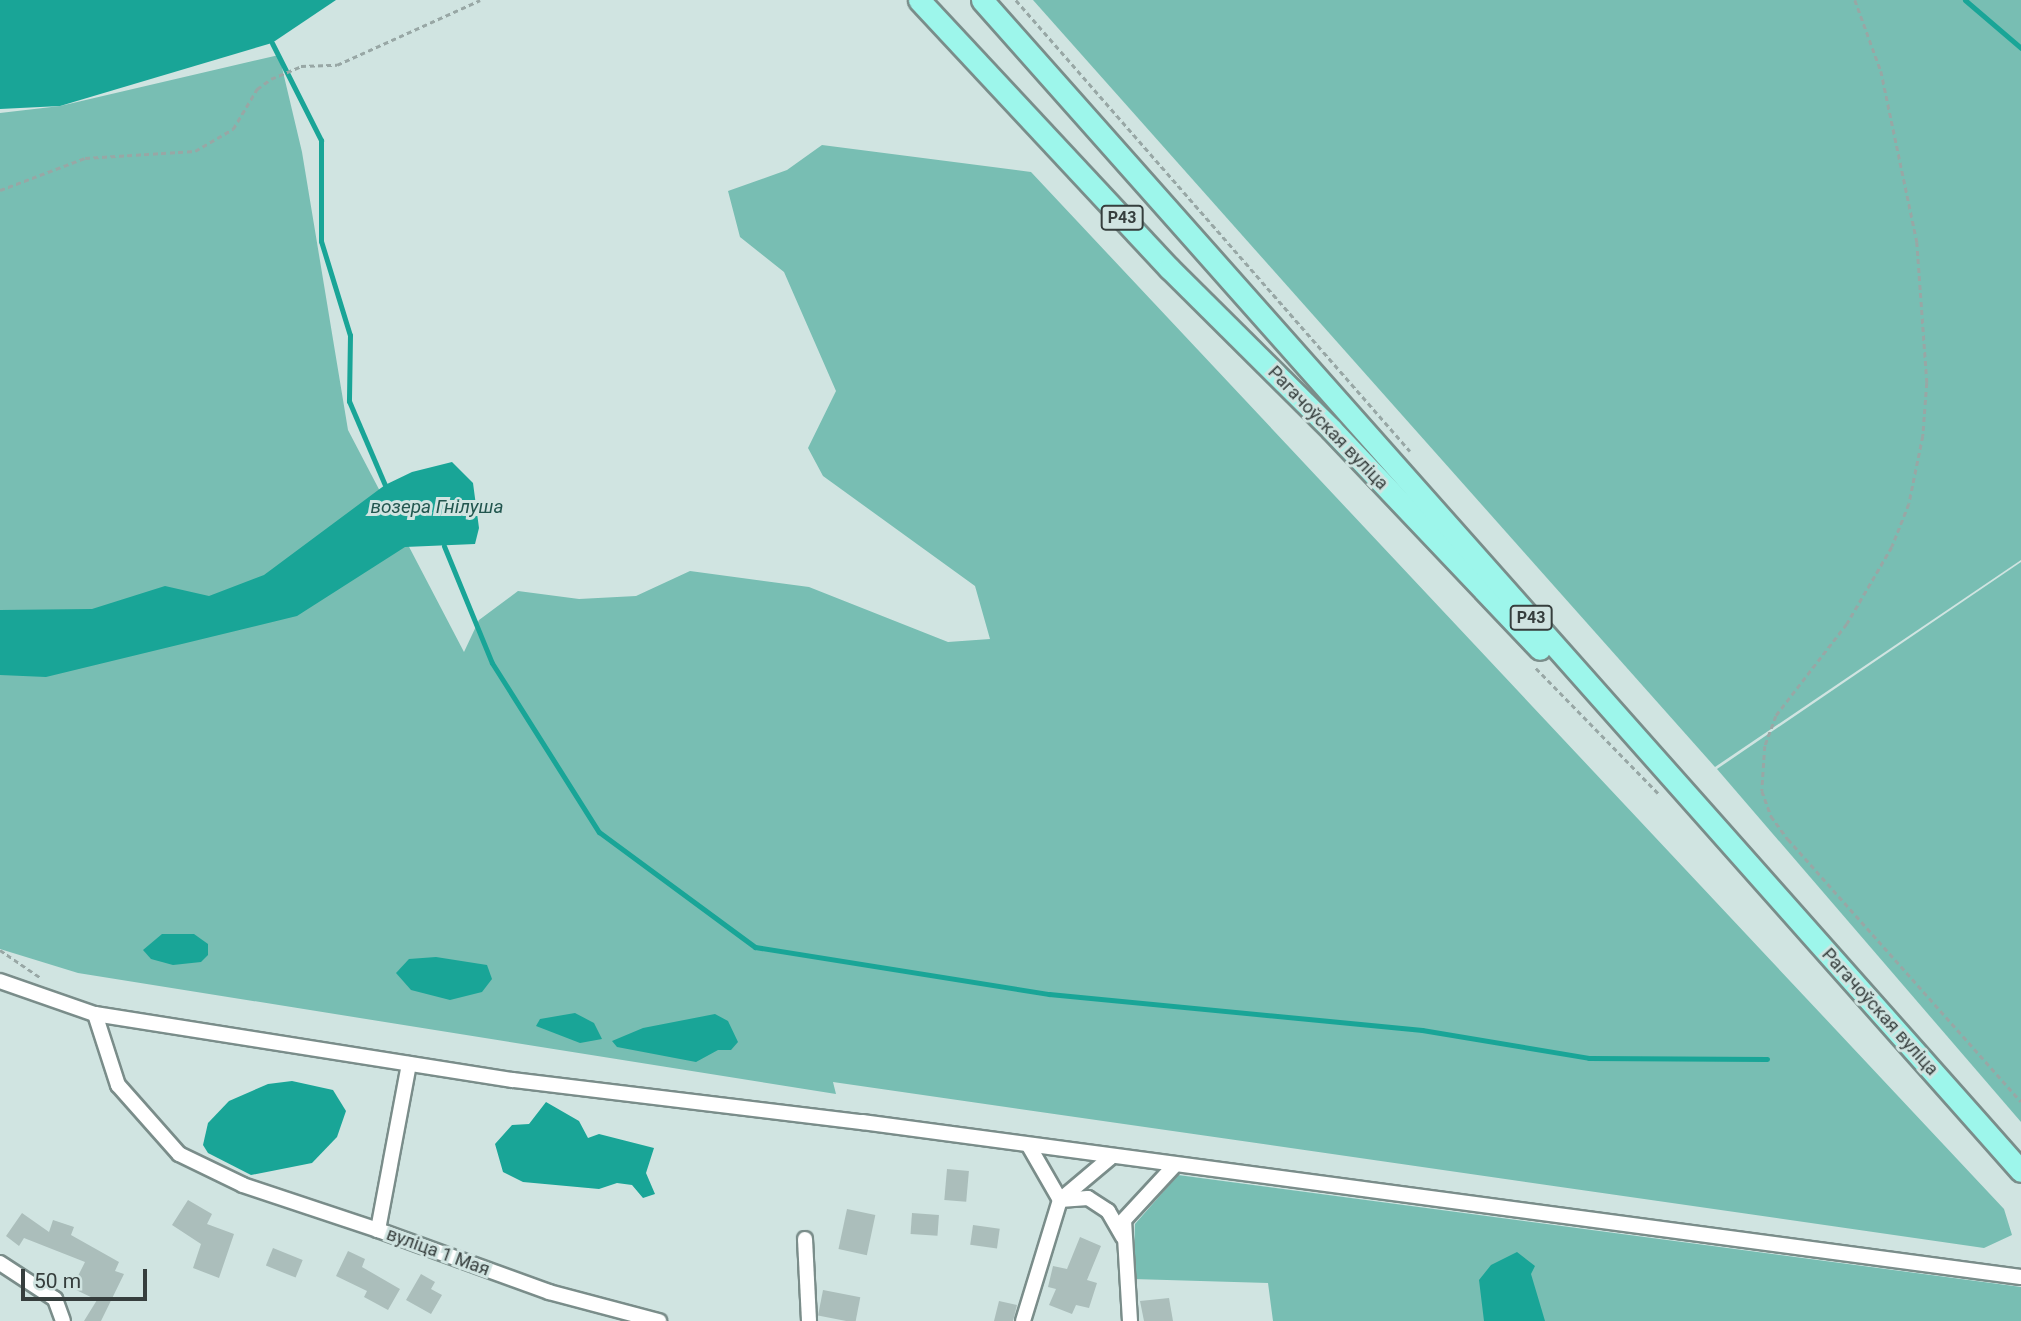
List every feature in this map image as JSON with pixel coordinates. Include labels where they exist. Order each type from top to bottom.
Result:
[{"type":"main road","name":"Рагачоўская вуліца","points":[[919,0],[1169,268],[1331,429],[1738,855]]},
{"type":"main road","name":"Рагачоўская вуліца","points":[[982,0],[2021,1171]]},
{"type":"street","points":[[0,981],[95,1014],[409,1064],[2021,1277]]},
{"type":"street","points":[[95,1014],[118,1085],[180,1154],[243,1185],[378,1230]]},
{"type":"street","name":"вуліца 1 Мая","points":[[409,1064],[378,1230],[549,1292],[659,1321]]},
{"type":"street","points":[[1029,1146],[1060,1200]]},
{"type":"street","points":[[1023,1321],[1060,1200],[1110,1158]]},
{"type":"street","points":[[1130,1321],[1123,1237],[1131,1212],[1174,1166]]},
{"type":"street","points":[[1060,1200],[1088,1198],[1108,1211],[1123,1237]]},
{"type":"street","points":[[805,1239],[809,1321]]},
{"type":"street","points":[[0,1263],[55,1299],[63,1321]]},
{"type":"path","points":[[0,190],[85,158],[195,151],[233,129],[257,89],[271,79],[301,66],[337,65],[480,0]]},
{"type":"path","points":[[1856,0],[1881,71],[1917,242],[1927,383],[1923,436],[1909,504],[1892,547],[1847,624],[1776,716],[1765,746],[1762,791],[1771,816],[1788,839],[2021,1101]]},
{"type":"shaded area","points":[[1033,0],[2021,0],[2021,560],[1715,767]]},
{"type":"shaded area","points":[[279,55],[302,152],[348,430],[464,652],[479,620],[518,591],[579,599],[636,596],[690,571],[809,587],[948,642],[990,639],[975,586],[823,476],[808,448],[836,391],[784,272],[740,237],[728,191],[787,170],[822,145],[1031,172],[2004,1209],[2012,1235],[1984,1248],[833,1082],[836,1094],[78,973],[0,949],[0,113],[60,106]]},
{"type":"shaded area","points":[[2021,562],[2021,1122],[1717,769]]},
{"type":"shaded area","points":[[1178,1175],[2021,1287],[2021,1321],[1273,1321],[1268,1283],[1133,1279],[1135,1224]]},
{"type":"water","points":[[0,0],[336,0],[272,43],[60,106],[0,109]]},
{"type":"water","name":"возера Гнілуша","points":[[452,462],[473,483],[479,528],[475,544],[405,547],[297,616],[46,677],[0,675],[0,610],[92,609],[165,586],[209,596],[264,575],[385,485],[412,472]]},
{"type":"water","points":[[162,934],[194,934],[208,944],[208,955],[201,962],[173,965],[151,959],[143,950]]},
{"type":"water","points":[[436,957],[487,965],[492,979],[482,992],[450,1000],[411,990],[396,973],[409,959]]},
{"type":"water","points":[[575,1013],[594,1023],[602,1039],[580,1043],[536,1026],[540,1019]]},
{"type":"water","points":[[715,1014],[728,1021],[738,1042],[731,1050],[718,1050],[696,1062],[617,1047],[612,1041],[643,1028]]},
{"type":"water","points":[[292,1081],[333,1090],[346,1111],[337,1137],[312,1163],[251,1175],[208,1153],[203,1145],[208,1123],[229,1101],[268,1084]]},
{"type":"water","points":[[546,1102],[579,1121],[588,1138],[599,1134],[654,1148],[646,1173],[655,1194],[643,1198],[632,1185],[617,1183],[599,1189],[523,1182],[503,1172],[495,1144],[512,1125],[529,1124]]},
{"type":"water","points":[[1517,1252],[1535,1266],[1531,1274],[1545,1321],[1484,1321],[1479,1280],[1491,1265]]},
{"type":"building","points":[[947,1169],[969,1171],[966,1202],[944,1200]]},
{"type":"building","points":[[188,1200],[212,1214],[207,1224],[234,1234],[219,1278],[193,1268],[201,1244],[172,1225]]},
{"type":"building","points":[[847,1209],[875,1215],[867,1255],[838,1249]]},
{"type":"building","points":[[22,1213],[49,1232],[53,1220],[74,1227],[71,1235],[119,1262],[115,1271],[124,1274],[101,1321],[84,1321],[97,1300],[72,1288],[85,1262],[24,1238],[19,1246],[6,1236]]},
{"type":"building","points":[[912,1213],[939,1215],[937,1236],[911,1234]]},
{"type":"building","points":[[973,1225],[1000,1229],[997,1249],[970,1245]]},
{"type":"building","points":[[1080,1237],[1101,1246],[1087,1280],[1097,1283],[1089,1308],[1076,1305],[1072,1314],[1049,1305],[1056,1289],[1048,1287],[1053,1266],[1067,1269]]},
{"type":"building","points":[[273,1248],[303,1260],[296,1278],[266,1266]]},
{"type":"building","points":[[348,1251],[365,1259],[362,1267],[400,1289],[388,1310],[364,1297],[367,1291],[336,1276]]},
{"type":"building","points":[[421,1274],[435,1282],[431,1289],[442,1295],[431,1314],[406,1300]]},
{"type":"building","points":[[823,1290],[860,1297],[856,1321],[818,1316]]},
{"type":"building","points":[[1169,1298],[1173,1321],[1144,1321],[1140,1301]]},
{"type":"building","points":[[999,1301],[1017,1305],[1013,1321],[994,1321]]},
{"type":"waterway","points":[[1965,0],[2021,48]]},
{"type":"waterway","points":[[272,43],[321,140],[321,241],[350,335],[349,401],[385,485]]},
{"type":"waterway","points":[[444,546],[492,663],[599,832],[755,947],[1049,994],[1422,1030],[1589,1058],[1767,1059]]}]
